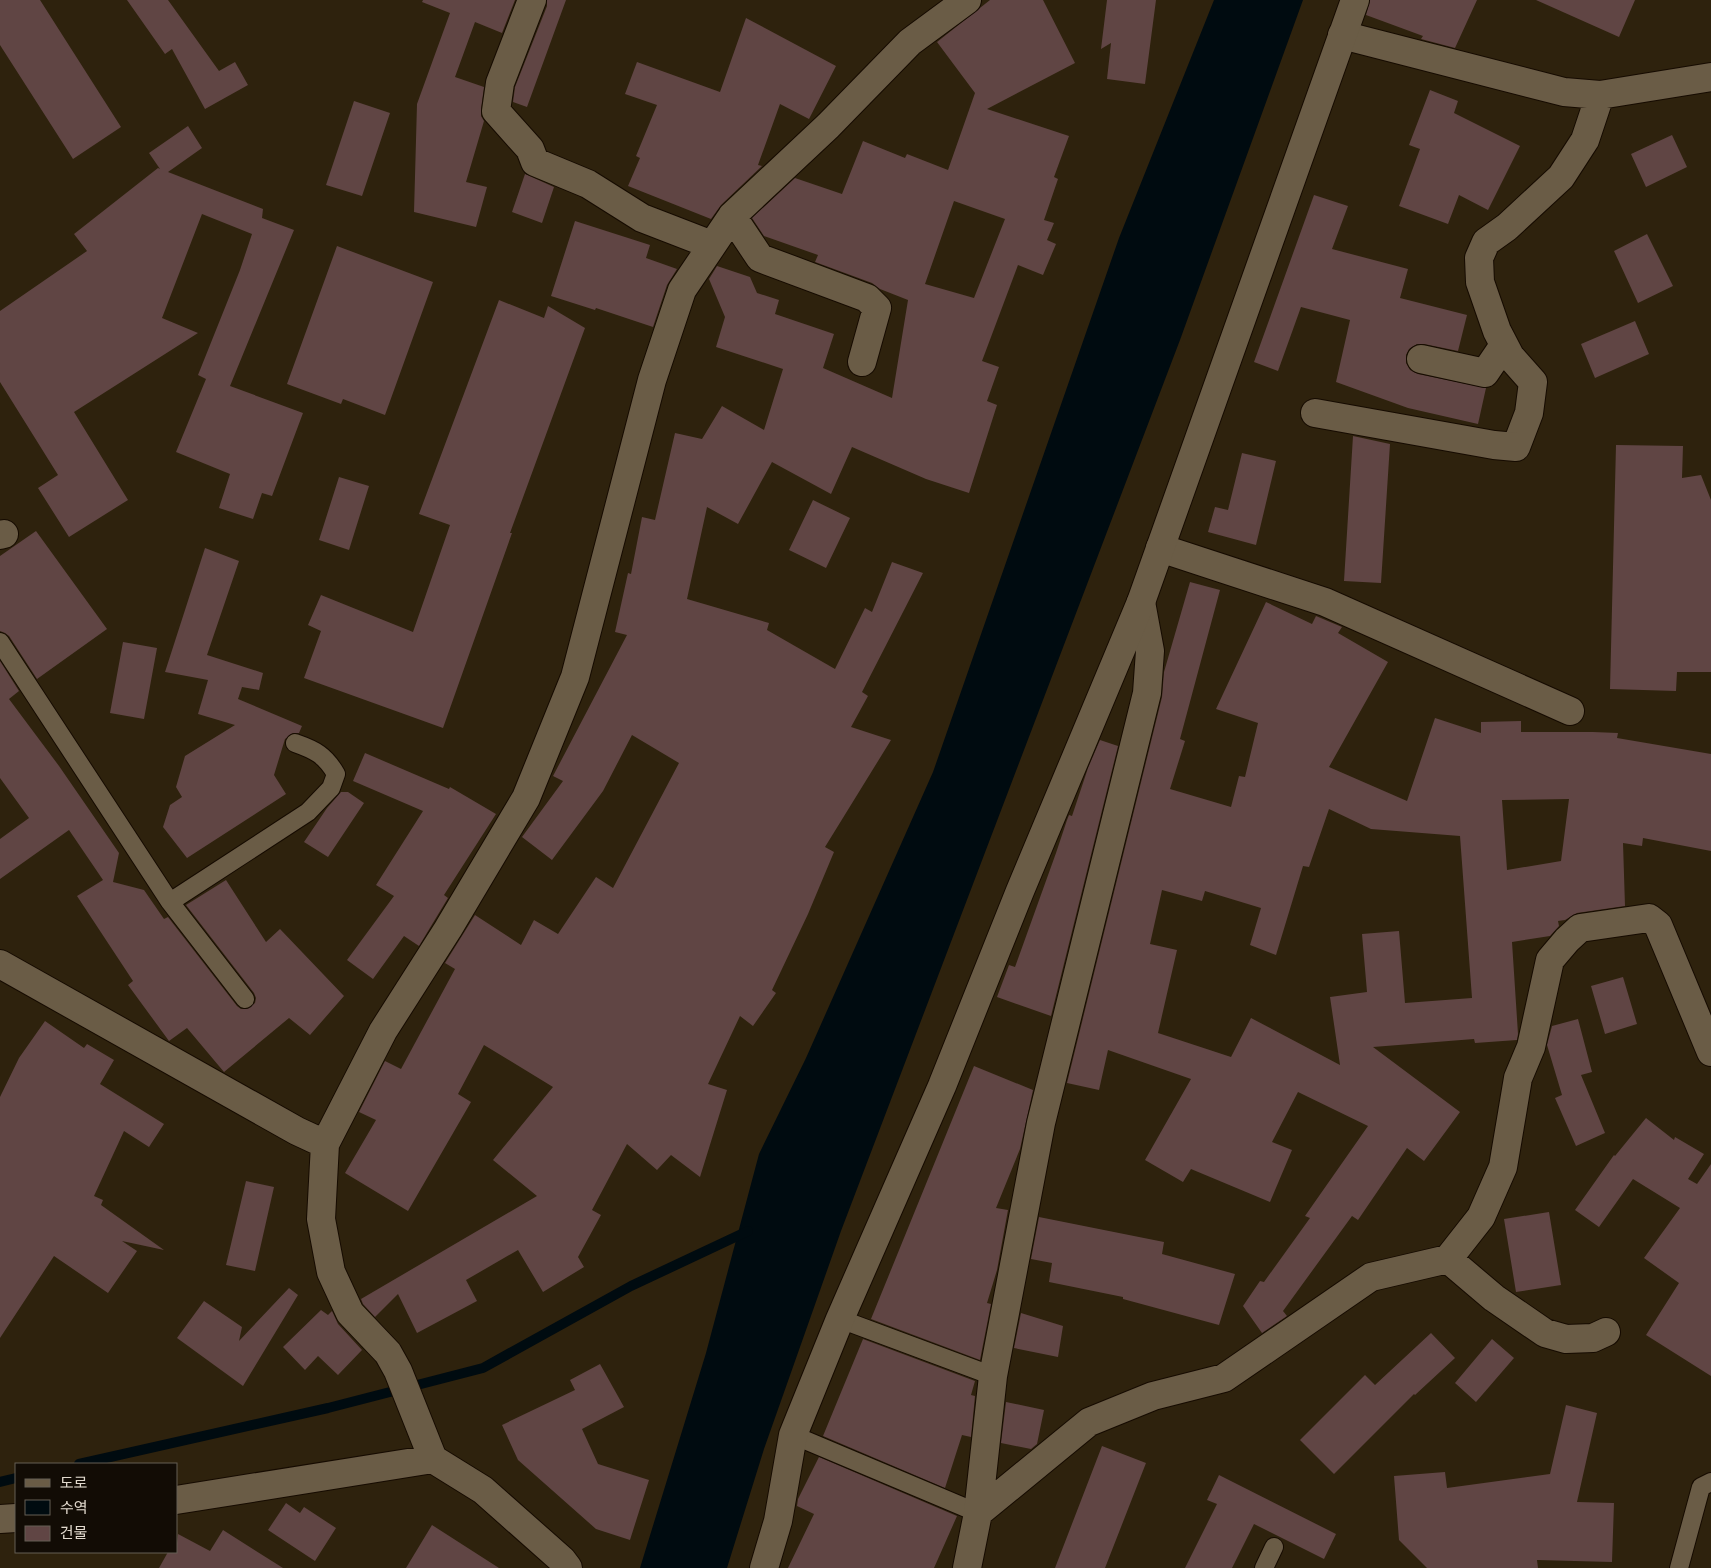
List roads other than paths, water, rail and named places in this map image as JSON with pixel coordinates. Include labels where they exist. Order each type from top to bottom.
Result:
[{"type":"street","points":[[532,0],[500,84],[496,111],[530,149],[534,162],[588,184],[642,218],[712,245]]},
{"type":"street","points":[[568,1568],[562,1560],[483,1490],[428,1447],[398,1371],[388,1352],[350,1313],[331,1272],[321,1219],[325,1144],[383,1031],[448,928],[526,798],[575,677],[652,380],[682,290],[732,216],[828,126],[910,42],[967,0]]},
{"type":"street","points":[[764,1568],[778,1521],[793,1435],[840,1319],[942,1086],[1141,602],[1355,0]]},
{"type":"street","points":[[1342,35],[1564,92],[1600,95],[1711,77]]},
{"type":"street","points":[[1315,413],[1494,445],[1516,447],[1529,413],[1534,382],[1510,356],[1497,331],[1480,282],[1479,258],[1486,242],[1507,227],[1561,177],[1586,140],[1600,95]]},
{"type":"street","points":[[732,216],[760,258],[868,298],[877,308],[862,362]]},
{"type":"street","points":[[1421,359],[1485,373],[1504,345]]},
{"type":"street","points":[[1160,548],[1325,602],[1570,711]]},
{"type":"street","points":[[967,1568],[978,1513],[993,1376],[1040,1123],[1146,693],[1150,651],[1141,602]]},
{"type":"street","points":[[978,1513],[1088,1422],[1154,1396],[1224,1378],[1371,1277],[1448,1259],[1481,1217],[1504,1167],[1518,1078],[1531,1047],[1550,960],[1580,928],[1649,918],[1658,925],[1711,1052]]},
{"type":"street","points":[[0,964],[297,1131],[325,1144]]},
{"type":"street","points":[[1448,1259],[1494,1298],[1545,1333],[1566,1339],[1593,1338],[1606,1332]]},
{"type":"street","points":[[178,1500],[428,1447]]},
{"type":"street","points":[[0,1519],[15,1518]]},
{"type":"lane","points":[[0,642],[170,902],[245,999]]},
{"type":"lane","points":[[170,902],[308,812],[331,788],[336,774],[330,763],[316,751],[295,743]]},
{"type":"lane","points":[[840,1319],[993,1376]]},
{"type":"lane","points":[[793,1435],[978,1513]]},
{"type":"lane","points":[[1679,1568],[1701,1486],[1711,1482]]},
{"type":"lane","points":[[1264,1568],[1274,1547]]},
{"type":"water","points":[[1214,0],[1303,0],[1180,340],[841,1231],[764,1449],[727,1568],[640,1568],[706,1353],[759,1154],[806,1058],[933,772],[1119,238]]},
{"type":"waterway","points":[[83,1463],[328,1408],[483,1368],[631,1286],[748,1231]]},
{"type":"waterway","points":[[0,1482],[15,1478]]}]
